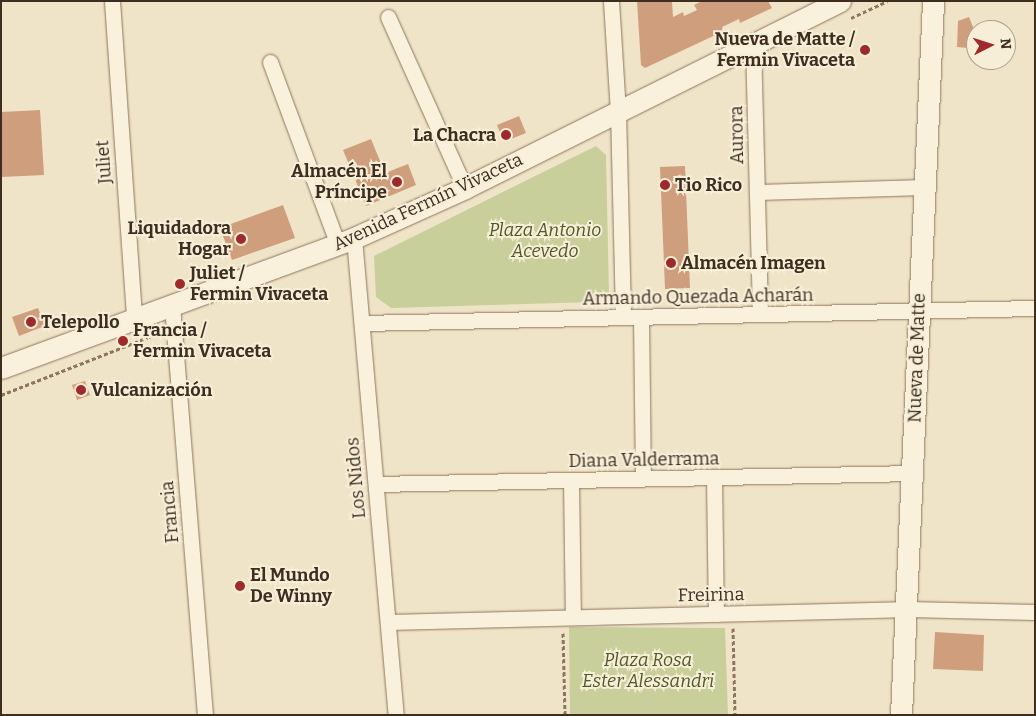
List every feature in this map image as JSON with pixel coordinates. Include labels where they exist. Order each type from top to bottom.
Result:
[{"type":"main road","name":"Avenida Fermín Vivaceta","points":[[1,368],[346,241],[466,188],[840,1]]},
{"type":"main road","name":"Nueva de Matte","points":[[902,715],[933,1]]},
{"type":"street","name":"Juliet","points":[[112,1],[134,319]]},
{"type":"street","points":[[610,1],[618,111],[623,317]]},
{"type":"street","points":[[388,17],[466,188]]},
{"type":"street","name":"Aurora","points":[[753,44],[760,314]]},
{"type":"street","name":"Los Nidos","points":[[270,62],[346,241],[362,323],[396,715]]},
{"type":"street","points":[[757,192],[925,187]]},
{"type":"street","name":"Francia","points":[[172,305],[205,715]]},
{"type":"street","name":"Armando Quezada Acharán","points":[[362,323],[1035,308]]},
{"type":"street","points":[[641,317],[643,478]]},
{"type":"street","name":"Diana Valderrama","points":[[376,484],[913,473]]},
{"type":"street","points":[[714,477],[716,614]]},
{"type":"street","points":[[568,618],[571,480]]},
{"type":"street","name":"Freirina","points":[[388,622],[907,610],[1035,612]]},
{"type":"path","points":[[733,614],[735,715]]},
{"type":"path","points":[[564,715],[568,618]]},
{"type":"green space","name":"Plaza Antonio Acevedo","points":[[596,146],[606,155],[609,295],[596,302],[391,308],[376,297],[374,256]]},
{"type":"green space","name":"Plaza Rosa Ester Alessandri","points":[[569,627],[725,628],[728,715],[570,715]]},
{"type":"building","points":[[637,1],[672,1],[673,17],[683,12],[684,16],[697,10],[694,5],[702,1],[768,1],[772,8],[740,23],[739,19],[722,27],[724,31],[645,68],[641,65]]},
{"type":"building","points":[[969,17],[970,20],[966,20],[966,48],[957,47],[958,21]]},
{"type":"building","points":[[40,110],[44,175],[1,177],[1,112]]},
{"type":"building","points":[[519,116],[526,133],[504,142],[497,125]]},
{"type":"building","points":[[371,139],[385,173],[408,164],[416,185],[366,206],[343,150]]},
{"type":"building","points":[[685,166],[690,288],[665,289],[660,167]]},
{"type":"building","points":[[283,205],[295,238],[232,260],[220,228]]},
{"type":"building","points":[[38,308],[45,326],[19,336],[12,317]]},
{"type":"building","name":"Vulcanización","points":[[85,381],[90,395],[77,400],[72,385]]},
{"type":"building","points":[[935,632],[984,635],[983,671],[933,669]]},
{"type":"place","name":"Nueva de Matte / Fermin Vivaceta","points":[[865,50]]},
{"type":"place","name":"La Chacra","points":[[506,135]]},
{"type":"place","name":"Almacén El Príncipe","points":[[397,182]]},
{"type":"place","name":"Tio Rico","points":[[665,185]]},
{"type":"place","name":"Liquidadora Hogar","points":[[241,239]]},
{"type":"place","name":"Almacén Imagen","points":[[671,263]]},
{"type":"place","name":"Juliet / Fermin Vivaceta","points":[[180,284]]},
{"type":"place","name":"Telepollo","points":[[31,322]]},
{"type":"place","name":"Francia / Fermin Vivaceta","points":[[123,341]]},
{"type":"place","name":"Vulcanización","points":[[81,390]]},
{"type":"place","name":"El Mundo De Winny","points":[[240,586]]}]
